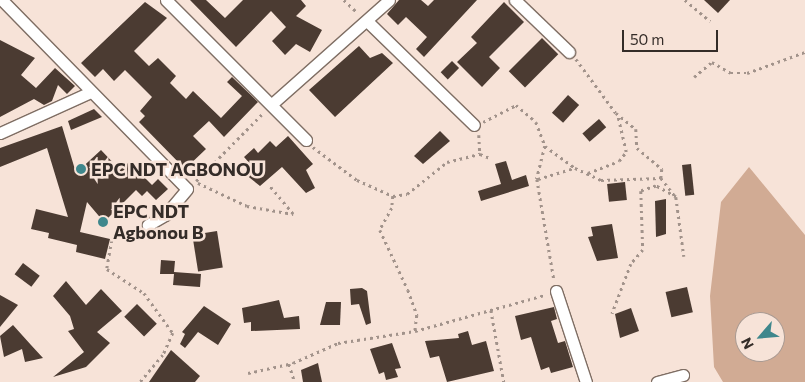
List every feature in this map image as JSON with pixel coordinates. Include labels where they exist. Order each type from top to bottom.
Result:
[{"type":"street","points":[[2,0],[187,189],[165,215],[148,225]]},
{"type":"street","points":[[166,0],[273,103],[306,140]]},
{"type":"street","points":[[273,103],[389,0]]},
{"type":"street","points":[[515,0],[569,52]]},
{"type":"street","points":[[367,21],[474,125]]},
{"type":"street","points":[[0,133],[91,92]]},
{"type":"street","points":[[556,291],[586,382]]},
{"type":"street","points":[[657,382],[683,375]]},
{"type":"path","points":[[344,0],[367,21]]},
{"type":"path","points":[[685,0],[710,21]]},
{"type":"path","points":[[569,52],[616,112],[636,129],[637,148],[662,169],[661,178],[676,197],[684,256]]},
{"type":"path","points":[[694,77],[712,62],[731,73],[747,73],[805,52]]},
{"type":"path","points":[[269,185],[293,214],[247,206],[194,183],[273,103]]},
{"type":"path","points":[[480,154],[474,125],[516,105],[536,122],[545,146],[575,168],[601,180],[661,178]]},
{"type":"path","points":[[587,173],[619,161],[626,152],[616,112]]},
{"type":"path","points":[[306,140],[357,180],[393,196],[407,194],[447,162],[480,154],[490,158]]},
{"type":"path","points":[[248,373],[290,364],[338,343],[414,331],[556,291],[537,179],[545,146]]},
{"type":"path","points":[[537,179],[575,168]]},
{"type":"path","points":[[612,314],[631,264],[643,250],[640,191],[656,186],[676,197]]},
{"type":"path","points":[[393,196],[392,208],[380,230],[408,290],[416,315],[414,331]]},
{"type":"path","points":[[112,240],[107,269],[144,293],[173,333],[163,355],[140,382]]},
{"type":"path","points":[[491,310],[504,382]]},
{"type":"path","points":[[290,364],[295,382]]},
{"type":"shaded area","points":[[749,167],[805,235],[805,382],[723,382],[714,367],[710,296],[721,202]]},
{"type":"building","points":[[190,0],[206,0],[225,18],[243,0],[301,0],[306,6],[296,16],[322,30],[310,52],[296,44],[285,55],[272,41],[286,27],[271,11],[236,47]]},
{"type":"building","points":[[399,0],[421,0],[428,6],[434,0],[477,0],[424,57],[416,49],[427,37],[406,17],[398,25],[387,14]]},
{"type":"building","points":[[704,0],[730,0],[718,13]]},
{"type":"building","points":[[145,2],[167,18],[134,51],[149,66],[158,58],[176,76],[170,83],[186,99],[193,91],[221,118],[242,96],[227,82],[232,77],[258,102],[224,137],[209,121],[193,136],[206,149],[185,169],[139,122],[145,116],[140,111],[152,97],[125,70],[114,81],[103,69],[95,77],[81,63]]},
{"type":"building","points":[[504,2],[524,22],[489,57],[500,68],[482,87],[457,62],[477,43],[471,37]]},
{"type":"building","points":[[542,38],[558,54],[525,87],[509,71]]},
{"type":"building","points":[[0,40],[35,58],[21,75],[36,88],[55,68],[75,86],[67,94],[58,85],[52,101],[44,105],[34,99],[0,117]]},
{"type":"building","points":[[359,46],[370,58],[382,53],[393,63],[335,117],[309,90]]},
{"type":"building","points":[[452,61],[459,68],[448,79],[441,72]]},
{"type":"building","points":[[568,95],[579,105],[563,123],[552,113]]},
{"type":"building","points":[[94,109],[102,117],[71,130],[68,121]]},
{"type":"building","points":[[599,119],[606,127],[590,142],[582,133]]},
{"type":"building","points":[[62,126],[76,173],[101,150],[120,170],[129,162],[152,185],[158,179],[168,189],[156,200],[147,191],[142,196],[136,190],[104,222],[87,202],[80,232],[110,239],[105,259],[76,252],[77,245],[48,238],[49,233],[31,229],[36,209],[68,217],[47,148],[0,167],[0,148]]},
{"type":"building","points":[[440,131],[450,141],[423,164],[414,156]]},
{"type":"building","points":[[288,136],[313,164],[306,170],[315,188],[306,193],[282,167],[260,186],[245,174],[252,166],[244,157],[254,148],[258,153],[270,141],[276,147]]},
{"type":"building","points":[[506,161],[512,180],[526,175],[529,186],[481,201],[478,191],[501,184],[495,164]]},
{"type":"building","points":[[691,164],[694,195],[685,196],[682,165]]},
{"type":"building","points":[[625,182],[627,200],[609,202],[607,184]]},
{"type":"building","points":[[666,199],[666,234],[656,237],[655,201]]},
{"type":"building","points":[[612,224],[618,258],[597,261],[588,237],[593,236],[591,227]]},
{"type":"building","points":[[217,231],[223,268],[198,271],[192,235]]},
{"type":"building","points":[[161,260],[175,261],[174,272],[201,274],[200,287],[173,285],[174,274],[160,274]]},
{"type":"building","points":[[23,263],[40,276],[31,287],[15,274]]},
{"type":"building","points":[[66,281],[86,305],[101,289],[122,311],[97,332],[110,343],[86,367],[53,377],[84,352],[68,331],[74,329],[70,316],[53,296]]},
{"type":"building","points":[[687,287],[693,312],[671,317],[666,292]]},
{"type":"building","points":[[362,288],[367,291],[371,323],[366,325],[359,304],[351,305],[350,289]]},
{"type":"building","points":[[0,295],[18,305],[0,327]]},
{"type":"building","points":[[279,300],[284,318],[299,316],[300,329],[251,331],[251,322],[244,323],[242,308]]},
{"type":"building","points":[[326,302],[341,302],[340,325],[320,325]]},
{"type":"building","points":[[137,304],[157,324],[144,337],[124,317]]},
{"type":"building","points":[[204,306],[231,324],[218,345],[198,332],[185,348],[180,344],[185,334],[182,332]]},
{"type":"building","points":[[554,307],[557,319],[551,321],[558,343],[565,341],[573,367],[551,373],[549,367],[541,370],[531,337],[521,340],[515,316]]},
{"type":"building","points":[[631,308],[639,331],[620,338],[615,314]]},
{"type":"building","points":[[13,325],[43,358],[25,362],[22,349],[4,357],[0,336]]},
{"type":"building","points":[[468,331],[472,345],[486,341],[494,371],[447,382],[439,356],[430,358],[425,341],[459,338],[458,334]]},
{"type":"building","points":[[392,343],[401,368],[395,369],[398,377],[386,380],[384,372],[379,374],[370,349]]},
{"type":"building","points":[[171,350],[200,376],[195,382],[149,382]]},
{"type":"building","points":[[318,363],[322,382],[303,382],[301,370]]},
{"type":"place","name":"EPC NDT AGBONOU","points":[[81,169]]},
{"type":"place","name":"EPC NDT Agbonou B","points":[[103,222]]}]
